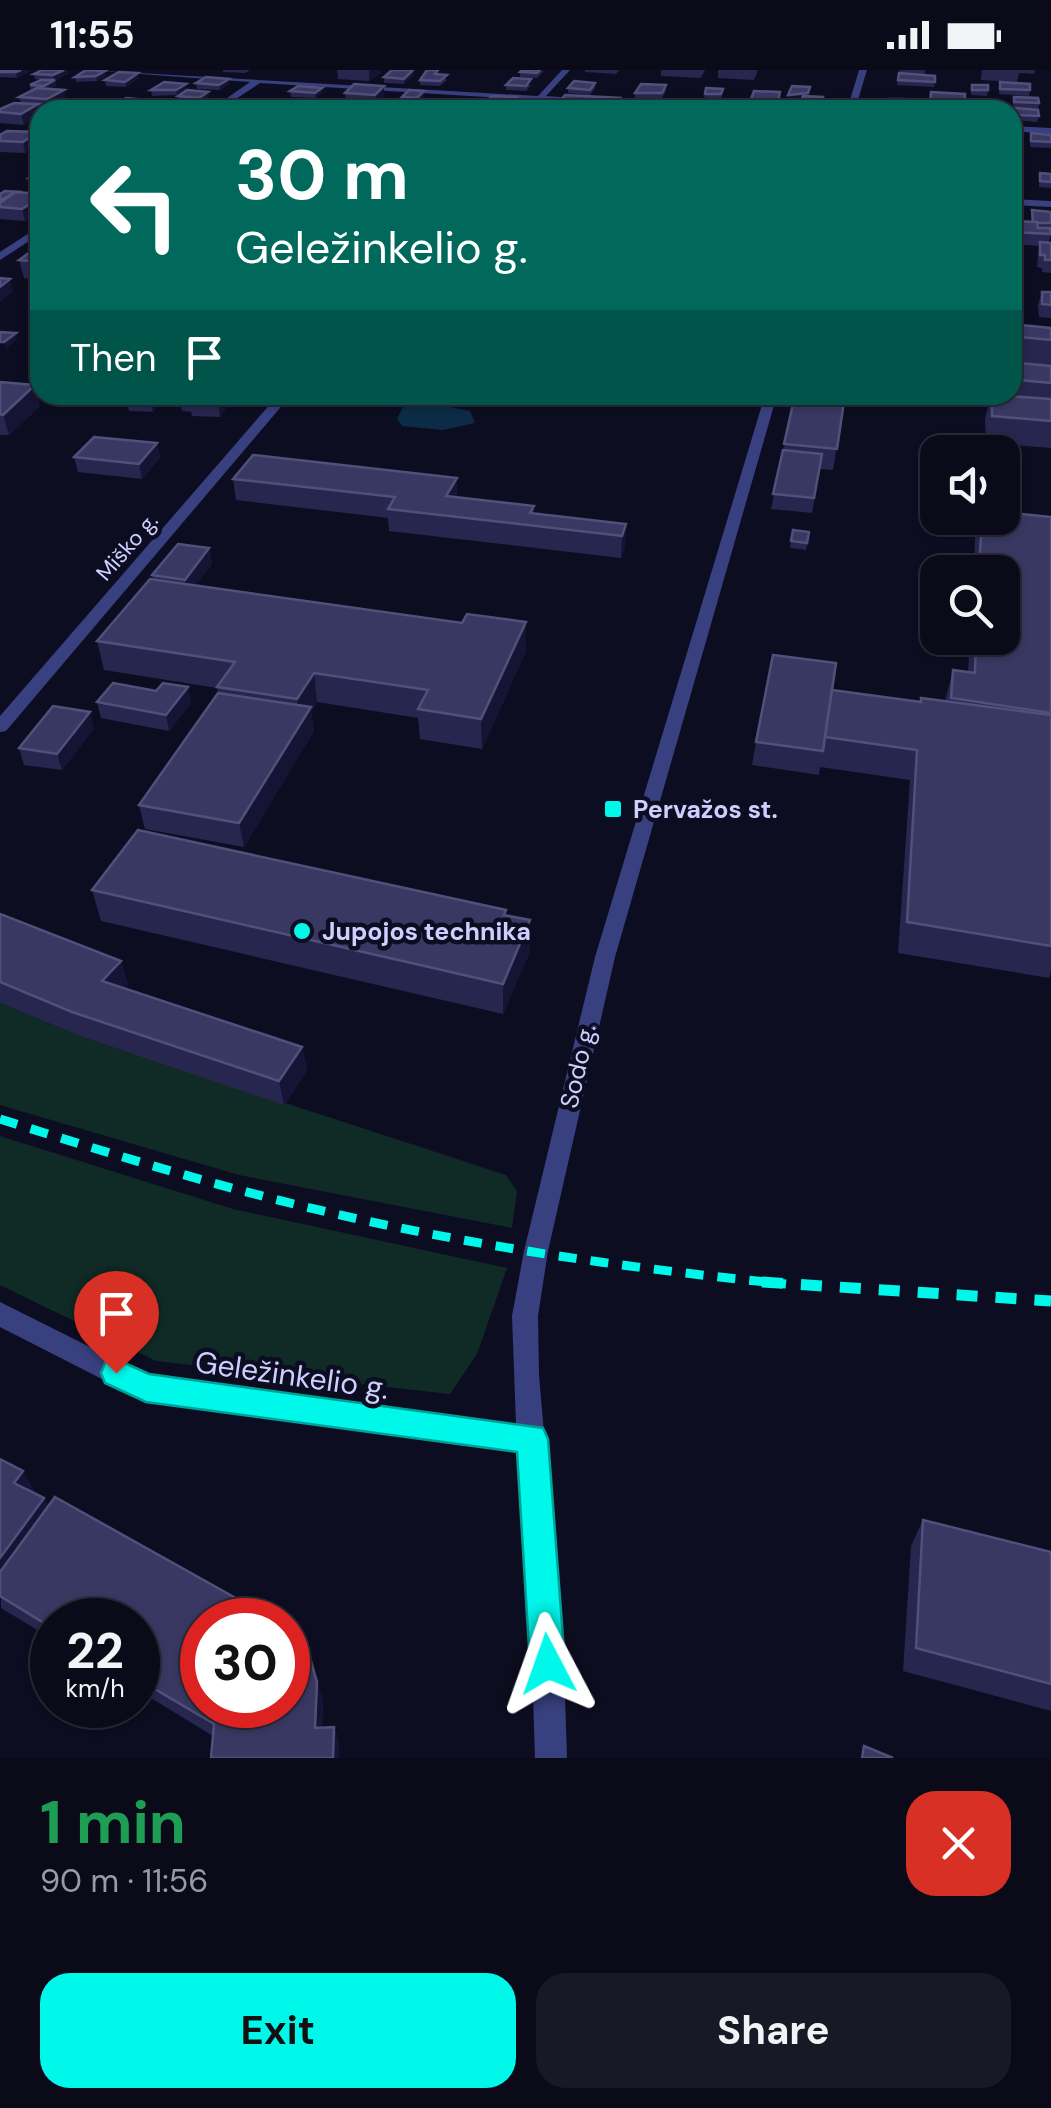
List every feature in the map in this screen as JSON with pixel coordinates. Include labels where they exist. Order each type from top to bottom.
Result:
[{"type":"street","points":[[89,70],[571,100]]},
{"type":"street","points":[[229,100],[273,70]]},
{"type":"street","points":[[540,98],[566,70]]},
{"type":"street","points":[[854,100],[862,70]]},
{"type":"street","points":[[1022,129],[1051,131]]},
{"type":"street","points":[[1022,203],[1051,204]]},
{"type":"street","points":[[0,257],[5,249],[30,235]]},
{"type":"street","points":[[5,249],[25,251]]},
{"type":"street","name":"Miško g.","points":[[0,727],[276,405]]},
{"type":"street","name":"Sodo g.","points":[[551,1758],[526,1375],[526,1316],[536,1251],[605,957],[768,405]]},
{"type":"street","name":"Geležinkelio g.","points":[[0,1314],[146,1388],[532,1439]]},
{"type":"green space","points":[[0,1003],[80,1036],[506,1175],[517,1191],[512,1228],[239,1175],[0,1105]]},
{"type":"green space","points":[[0,1136],[233,1209],[507,1268],[477,1354],[450,1394],[156,1361],[0,1285]]},
{"type":"water","points":[[439,405],[470,411],[475,423],[443,430],[402,426],[397,419],[403,407]]},
{"type":"building","points":[[64,70],[53,75],[34,74]]},
{"type":"building","points":[[86,70],[105,71],[96,76],[75,77]]},
{"type":"building","points":[[392,70],[413,70],[404,79],[384,77]]},
{"type":"building","points":[[427,70],[447,75],[440,81],[420,80]]},
{"type":"building","points":[[119,72],[138,73],[125,82],[105,80]]},
{"type":"building","points":[[899,73],[935,76],[935,82],[898,80]]},
{"type":"building","points":[[206,77],[229,79],[219,85],[196,83]]},
{"type":"building","points":[[513,78],[531,79],[526,86],[506,85]]},
{"type":"building","points":[[55,80],[44,86],[30,85]]},
{"type":"building","points":[[574,81],[595,83],[590,90],[568,88]]},
{"type":"building","points":[[164,82],[186,84],[176,90],[151,90]]},
{"type":"building","points":[[1000,82],[1030,84],[1030,90],[1000,89]]},
{"type":"building","points":[[354,84],[384,86],[375,95],[345,93]]},
{"type":"building","points":[[641,84],[666,85],[662,93],[635,93]]},
{"type":"building","points":[[972,85],[988,85],[988,90],[972,90]]},
{"type":"building","points":[[298,86],[322,88],[315,93],[290,91]]},
{"type":"building","points":[[792,86],[810,87],[808,93],[788,95]]},
{"type":"building","points":[[37,88],[64,90],[47,99],[19,97]]},
{"type":"building","points":[[706,88],[723,89],[721,94],[705,94]]},
{"type":"building","points":[[187,90],[208,92],[199,98],[178,96]]},
{"type":"building","points":[[409,90],[424,91],[417,98],[402,97]]},
{"type":"building","points":[[754,91],[780,92],[778,100],[751,99]]},
{"type":"building","points":[[931,92],[965,94],[965,100],[930,100]]},
{"type":"building","points":[[565,95],[620,98],[619,100],[561,100]]},
{"type":"building","points":[[492,96],[517,97],[514,100],[488,100]]},
{"type":"building","points":[[803,96],[823,97],[822,100],[802,100]]},
{"type":"building","points":[[1038,98],[1039,103],[1022,102],[1014,100]]},
{"type":"building","points":[[14,103],[30,104],[30,109],[21,114],[0,109]]},
{"type":"building","points":[[1022,109],[1038,110],[1039,116],[1022,115]]},
{"type":"building","points":[[7,131],[30,132],[23,142],[0,141],[0,135]]},
{"type":"building","points":[[1031,133],[1051,135],[1051,142],[1031,141]]},
{"type":"building","points":[[1040,173],[1051,174],[1051,182],[1040,181]]},
{"type":"building","points":[[15,192],[30,193],[30,204],[22,209],[0,207]]},
{"type":"building","points":[[22,192],[0,201],[0,194]]},
{"type":"building","points":[[1032,210],[1051,212],[1051,223],[1033,223]]},
{"type":"building","points":[[1022,221],[1037,222],[1038,228],[1050,228],[1051,234],[1022,233]]},
{"type":"building","points":[[1040,242],[1051,243],[1051,260],[1040,255]]},
{"type":"building","points":[[1042,292],[1051,292],[1051,305],[1042,304]]},
{"type":"building","points":[[1022,325],[1051,328],[1051,340],[1022,337]]},
{"type":"building","points":[[0,332],[16,333],[0,342]]},
{"type":"building","points":[[1022,363],[1051,366],[1051,383],[1022,380]]},
{"type":"building","points":[[0,382],[30,385],[30,390],[0,414]]},
{"type":"building","points":[[1022,397],[1051,399],[1051,421],[992,416],[992,405],[1022,405]]},
{"type":"building","points":[[793,405],[844,405],[837,449],[784,444]]},
{"type":"building","points":[[94,437],[157,443],[139,464],[74,457]]},
{"type":"building","points":[[783,450],[822,454],[814,498],[773,494]]},
{"type":"building","points":[[253,455],[457,478],[446,496],[534,506],[530,513],[626,524],[622,536],[388,509],[395,497],[233,479]]},
{"type":"building","points":[[1020,514],[1051,517],[1051,713],[951,698],[953,670],[975,673],[976,655],[1020,655],[1020,555],[980,555],[981,535],[1020,535]]},
{"type":"building","points":[[793,530],[809,532],[807,543],[791,541]]},
{"type":"building","points":[[178,544],[209,548],[185,580],[152,575]]},
{"type":"building","points":[[150,579],[462,623],[467,614],[526,622],[481,719],[418,709],[428,690],[314,673],[297,699],[217,687],[235,662],[97,641]]},
{"type":"building","points":[[773,655],[836,663],[823,751],[756,742]]},
{"type":"building","points":[[113,683],[156,691],[163,683],[188,687],[166,715],[97,702]]},
{"type":"building","points":[[832,690],[1051,715],[1051,946],[907,922],[917,750],[825,737]]},
{"type":"building","points":[[218,693],[311,707],[239,823],[139,805]]},
{"type":"building","points":[[53,706],[90,712],[57,754],[19,748]]},
{"type":"building","points":[[138,830],[506,910],[504,915],[530,920],[503,984],[92,890]]},
{"type":"building","points":[[0,914],[121,961],[102,981],[302,1047],[279,1081],[72,1012],[0,982]]},
{"type":"building","points":[[0,1459],[23,1471],[14,1483],[44,1498],[0,1558]]},
{"type":"building","points":[[55,1497],[236,1598],[180,1598],[180,1704],[160,1692],[160,1598],[30,1598],[30,1614],[0,1596],[0,1572]]},
{"type":"building","points":[[923,1520],[1051,1552],[1051,1684],[916,1648]]},
{"type":"building","points":[[310,1658],[317,1682],[315,1728],[334,1727],[333,1758],[211,1758],[214,1728],[310,1728]]},
{"type":"building","points":[[864,1746],[893,1758],[862,1758]]},
{"type":"railway","points":[[0,1119],[209,1182],[392,1226],[560,1256],[776,1283]]},
{"type":"railway","points":[[762,1282],[776,1283]]},
{"type":"railway","points":[[776,1283],[1051,1301]]},
{"type":"railway","points":[[776,1283],[786,1284]]},
{"type":"place","name":"Pervažos st.","points":[[613,809]]},
{"type":"place","name":"Jupojos technika","points":[[302,931]]},
{"type":"route","points":[[116,1373],[146,1388],[532,1439],[548,1664]]}]
